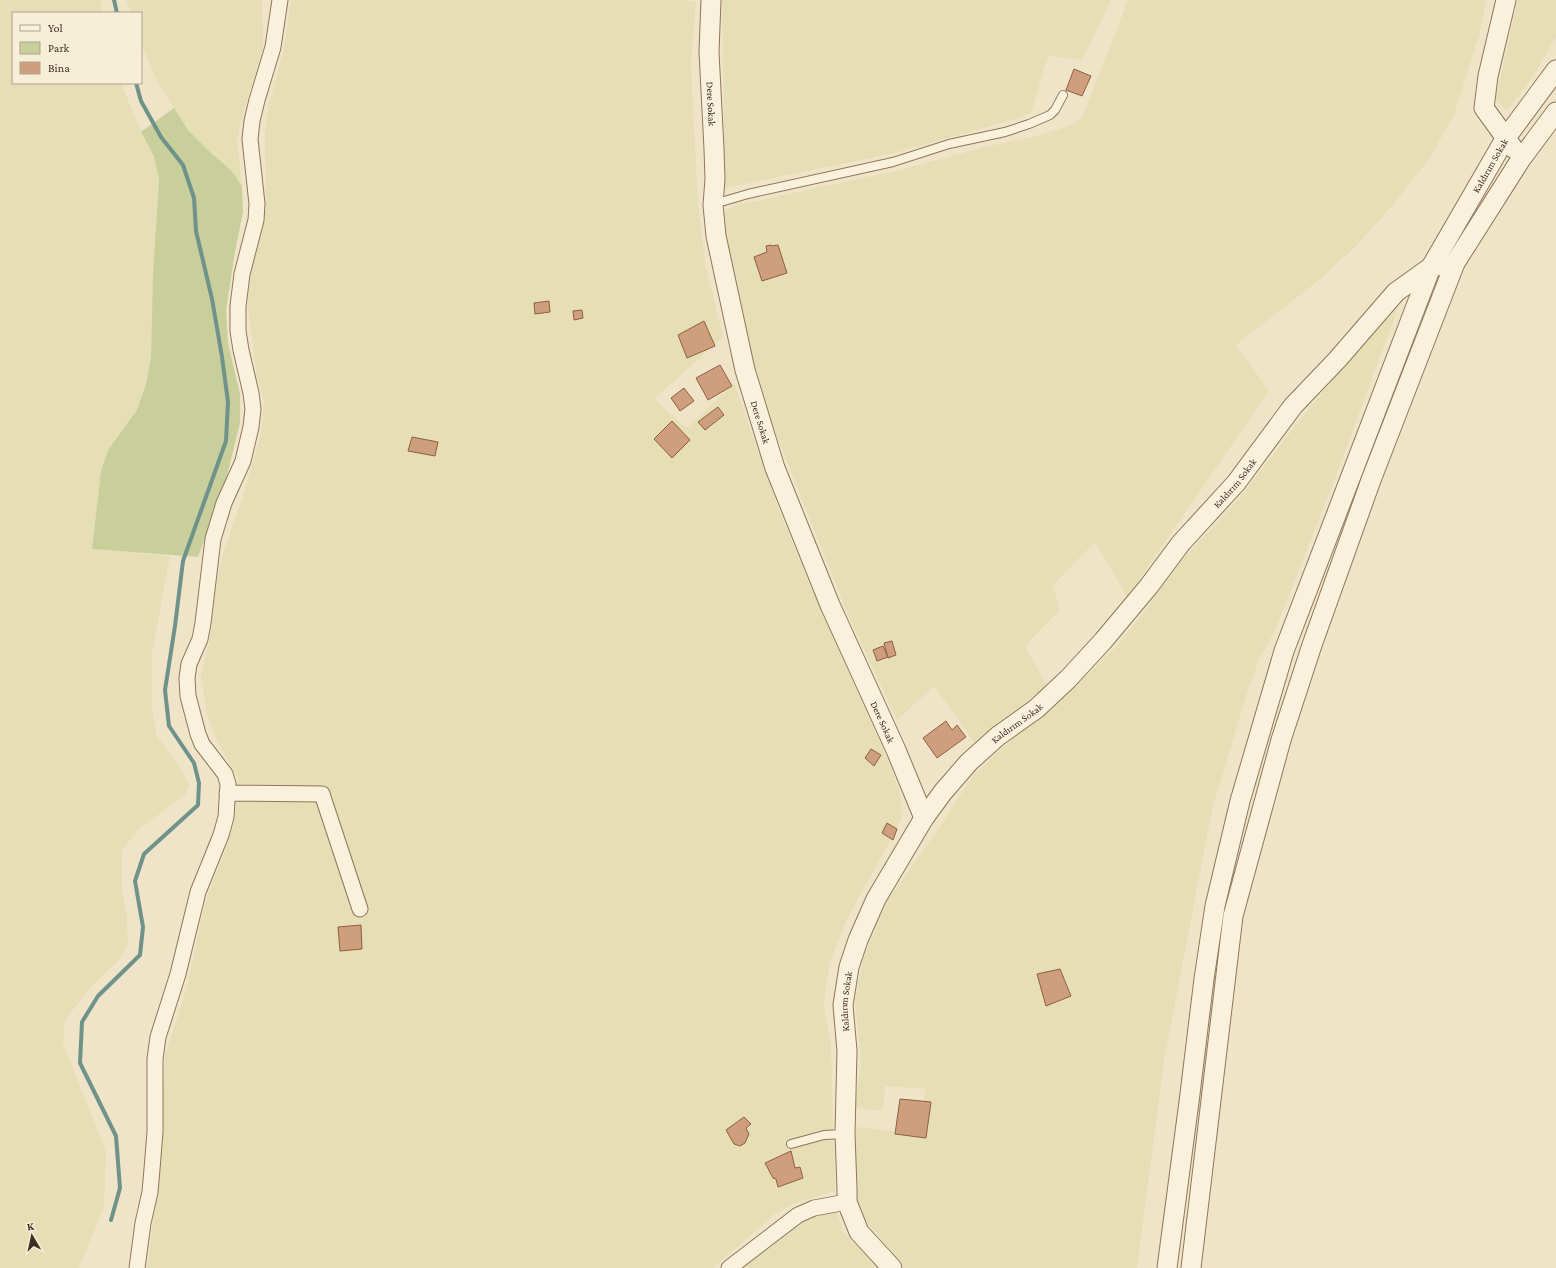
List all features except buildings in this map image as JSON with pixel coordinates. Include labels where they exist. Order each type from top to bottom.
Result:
[{"type":"street","points":[[137,1268],[143,1223],[150,1192],[155,1132],[155,1058],[158,1037],[178,974],[198,892],[221,835],[226,817],[228,784],[225,774],[202,744],[198,734],[188,696],[187,678],[189,664],[200,639],[203,623],[213,539],[224,503],[243,461],[251,427],[253,409],[238,331],[238,306],[242,274],[256,220],[257,204],[250,139],[252,121],[273,47],[280,0]]},
{"type":"street","name":"Dere Sokak","points":[[711,0],[709,52],[715,179],[713,205],[716,236],[742,356],[775,468],[830,605],[896,750],[924,818]]},
{"type":"street","points":[[1506,0],[1488,76],[1484,108],[1505,139],[1521,159]]},
{"type":"street","name":"Kaldırım Sokak","points":[[892,1268],[859,1232],[847,1202],[845,1134],[847,1051],[843,1005],[849,967],[858,940],[876,899],[924,818],[943,792],[969,762],[998,736],[1036,709],[1068,679],[1149,586],[1181,543],[1236,483],[1293,406],[1337,360],[1396,292],[1431,267],[1505,139],[1556,70]]},
{"type":"street","points":[[1191,1268],[1233,916],[1281,740],[1312,645],[1371,480],[1455,263],[1521,159],[1556,112]]},
{"type":"street","name":"Kaldırım Sokak","points":[[1431,267],[1455,263]]},
{"type":"street","points":[[1168,1268],[1214,906],[1240,801],[1284,651],[1431,267]]},
{"type":"street","points":[[227,793],[322,794],[360,910]]},
{"type":"street","points":[[729,1268],[798,1215],[814,1208],[847,1202]]},
{"type":"lane","points":[[713,205],[748,194],[893,162],[949,144],[1017,128],[1050,115],[1055,110],[1063,95]]},
{"type":"lane","points":[[791,1144],[824,1135],[845,1134]]},
{"type":"shaded area","points":[[0,0],[100,0],[103,12],[12,12],[12,84],[121,84],[141,132],[154,156],[159,180],[153,273],[151,357],[146,384],[137,410],[108,450],[101,471],[92,549],[170,556],[152,654],[152,709],[157,736],[182,771],[189,784],[185,795],[138,830],[122,850],[122,891],[127,918],[128,945],[118,961],[90,988],[65,1020],[63,1043],[106,1152],[104,1208],[79,1268],[0,1268]]},
{"type":"shaded area","points":[[126,0],[262,0],[263,48],[242,117],[237,139],[242,186],[231,170],[188,130],[158,83],[142,45],[142,12],[131,12]]},
{"type":"shaded area","points":[[291,0],[684,0],[696,2],[691,65],[698,204],[705,262],[723,337],[654,399],[687,428],[734,383],[777,505],[808,581],[879,739],[900,791],[902,817],[846,921],[831,959],[826,984],[824,1006],[831,1044],[835,1191],[796,1203],[775,1214],[713,1268],[147,1268],[158,1179],[165,1055],[187,987],[205,902],[234,824],[238,779],[215,736],[207,714],[201,676],[210,638],[216,585],[223,554],[245,490],[262,429],[264,402],[256,371],[247,300],[258,229],[266,197],[265,134],[268,108],[284,49]]},
{"type":"shaded area","points":[[722,0],[1111,0],[1082,60],[1048,56],[1031,113],[1015,119],[895,153],[725,188]]},
{"type":"shaded area","points":[[1128,0],[1487,0],[1479,35],[1454,115],[1429,159],[1393,205],[1357,245],[1319,280],[1236,345],[1269,391],[1127,597],[1095,542],[1053,585],[1060,610],[1025,646],[1047,686],[974,742],[934,686],[897,720],[848,615],[768,414],[735,302],[720,215],[736,204],[900,170],[985,147],[1040,135],[1072,125],[1083,115]]},
{"type":"shaded area","points":[[1518,0],[1556,0],[1556,37],[1530,81],[1507,110],[1495,100]]},
{"type":"shaded area","points":[[1399,306],[1334,481],[1274,633],[1260,657],[1248,690],[1212,810],[1164,1061],[1137,1268],[905,1268],[865,1220],[858,1205],[853,1180],[856,1127],[921,1134],[925,1089],[885,1086],[883,1111],[855,1108],[861,1061],[855,1000],[864,957],[888,900],[941,825],[972,777],[1028,725],[1072,689],[1115,648],[1141,616],[1180,562],[1239,499],[1361,344]]},
{"type":"shaded area","points":[[837,1212],[843,1232],[878,1268],[742,1268],[798,1223],[813,1216]]},
{"type":"green space","points":[[174,108],[188,130],[231,170],[242,186],[243,212],[226,310],[228,343],[240,394],[240,423],[225,483],[198,557],[92,549],[101,471],[108,450],[137,410],[146,384],[151,357],[153,273],[159,180],[154,156],[141,132]]},
{"type":"waterway","points":[[114,0],[117,12]]},
{"type":"waterway","points":[[111,1220],[120,1188],[116,1136],[80,1063],[82,1022],[98,996],[140,955],[143,927],[135,881],[144,854],[198,805],[199,783],[194,763],[169,726],[165,690],[183,561],[226,441],[228,402],[212,299],[196,231],[194,198],[183,165],[161,137],[141,101],[136,84]]}]
